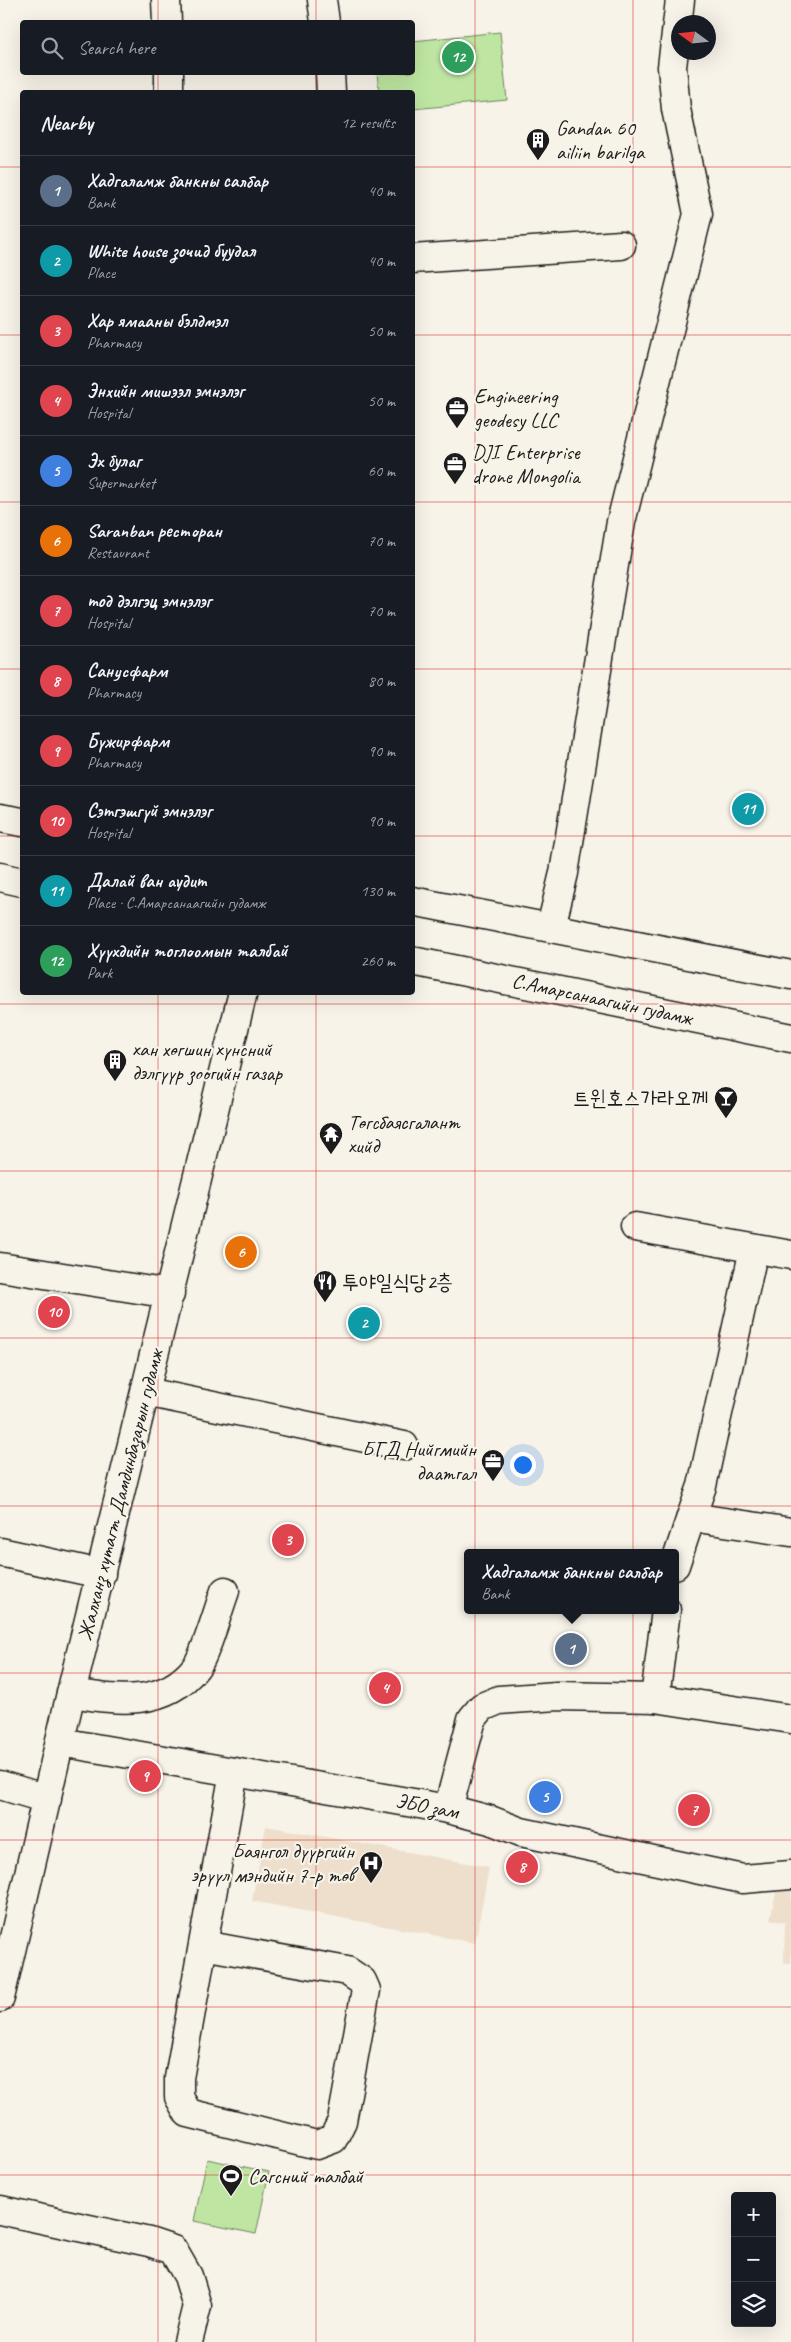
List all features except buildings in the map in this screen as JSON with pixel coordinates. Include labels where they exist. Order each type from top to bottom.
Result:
[{"type":"main road","points":[[166,0],[167,20]]},
{"type":"main road","points":[[322,0],[325,20]]},
{"type":"main road","points":[[552,927],[564,873],[621,522],[698,214],[676,109],[672,68],[680,0]]},
{"type":"main road","points":[[169,75],[170,90]]},
{"type":"main road","points":[[330,75],[331,90]]},
{"type":"main road","points":[[415,259],[621,246]]},
{"type":"main road","points":[[0,818],[20,822]]},
{"type":"main road","points":[[0,877],[20,882]]},
{"type":"main road","points":[[415,902],[791,975]]},
{"type":"main road","name":"С.Амарсанаагийн гудамж","points":[[415,962],[791,1038]]},
{"type":"main road","name":"Жалханз хутагт Дамдинбазарын гудамж","points":[[0,1998],[5,1952],[47,1799],[242,995]]},
{"type":"main road","points":[[635,1227],[791,1256]]},
{"type":"main road","points":[[679,1553],[702,1486],[754,1249]]},
{"type":"main road","points":[[0,1267],[170,1294]]},
{"type":"main road","points":[[146,1392],[404,1446]]},
{"type":"main road","points":[[691,1517],[791,1532]]},
{"type":"main road","points":[[0,1552],[101,1574]]},
{"type":"main road","points":[[71,1694],[144,1699],[173,1689],[197,1666],[225,1591]]},
{"type":"main road","points":[[655,1698],[666,1614]]},
{"type":"main road","points":[[448,1809],[472,1719],[482,1707],[499,1700],[557,1696],[655,1698],[791,1719]]},
{"type":"main road","name":"ЭБО зам","points":[[60,1742],[448,1809],[490,1820],[521,1832],[744,1879],[791,1875]]},
{"type":"main road","points":[[203,1945],[347,1971],[362,1981],[366,1990],[342,2121],[333,2139],[317,2145],[188,2113],[179,2097],[179,2078],[234,1772]]},
{"type":"main road","points":[[0,1785],[47,1799]]},
{"type":"main road","points":[[0,2210],[149,2242],[172,2250],[188,2276],[197,2306],[188,2342]]},
{"type":"shaded area","name":"Баянгол дүүргийн эрүүл мэндийн 7-р төв","points":[[266,1826],[489,1867],[475,1943],[252,1901]]},
{"type":"shaded area","points":[[778,1884],[791,1887],[791,1964],[784,1962],[785,1923],[770,1919]]},
{"type":"green space","points":[[500,32],[507,100],[415,109],[415,90],[379,90],[377,75],[415,75],[415,41]]},
{"type":"green space","name":"Сагсний талбай","points":[[207,2159],[269,2172],[256,2234],[194,2221]]},
{"type":"place","name":"Хүүхдийн тоглоомын талбай","points":[[458,57]]},
{"type":"place","name":"Gandan 60 ailiin barilga","points":[[538,161]]},
{"type":"place","name":"Engineering geodesy LLC","points":[[457,429]]},
{"type":"place","name":"DJI Enterprise drone Mongolia","points":[[455,485]]},
{"type":"place","name":"Далай ван аудит","points":[[748,809]]},
{"type":"place","name":"хан хөгшин хүнсний дэлгүүр зоогийн газар","points":[[115,1082]]},
{"type":"place","name":"트윈호스가라오께","points":[[726,1119]]},
{"type":"place","name":"Төгсбаясгалант хийд","points":[[331,1155]]},
{"type":"place","name":"Saranban ресторан","points":[[241,1252]]},
{"type":"place","name":"투야일식당2층","points":[[325,1303]]},
{"type":"place","name":"Сэтгэшгүй эмнэлэг","points":[[54,1312]]},
{"type":"place","name":"White house зочид буудал","points":[[364,1323]]},
{"type":"place","name":"БГД Нийгмийн даатгал","points":[[493,1482]]},
{"type":"place","name":"Хар ямааны бэлдмэл","points":[[288,1540]]},
{"type":"place","name":"Хадгаламж банкны салбар","points":[[571,1649]]},
{"type":"place","name":"Энхийн мишээл эмнэлэг","points":[[385,1688]]},
{"type":"place","name":"Бүжирфарм","points":[[145,1776]]},
{"type":"place","name":"Эх булаг","points":[[545,1797]]},
{"type":"place","name":"тод дэлгэц эмнэлэг","points":[[694,1810]]},
{"type":"place","name":"Санусфарм","points":[[522,1867]]},
{"type":"place","name":"Баянгол дүүргийн эрүүл мэндийн 7-р төв","points":[[371,1884]]},
{"type":"place","name":"Сагсний талбай","points":[[231,2197]]}]
